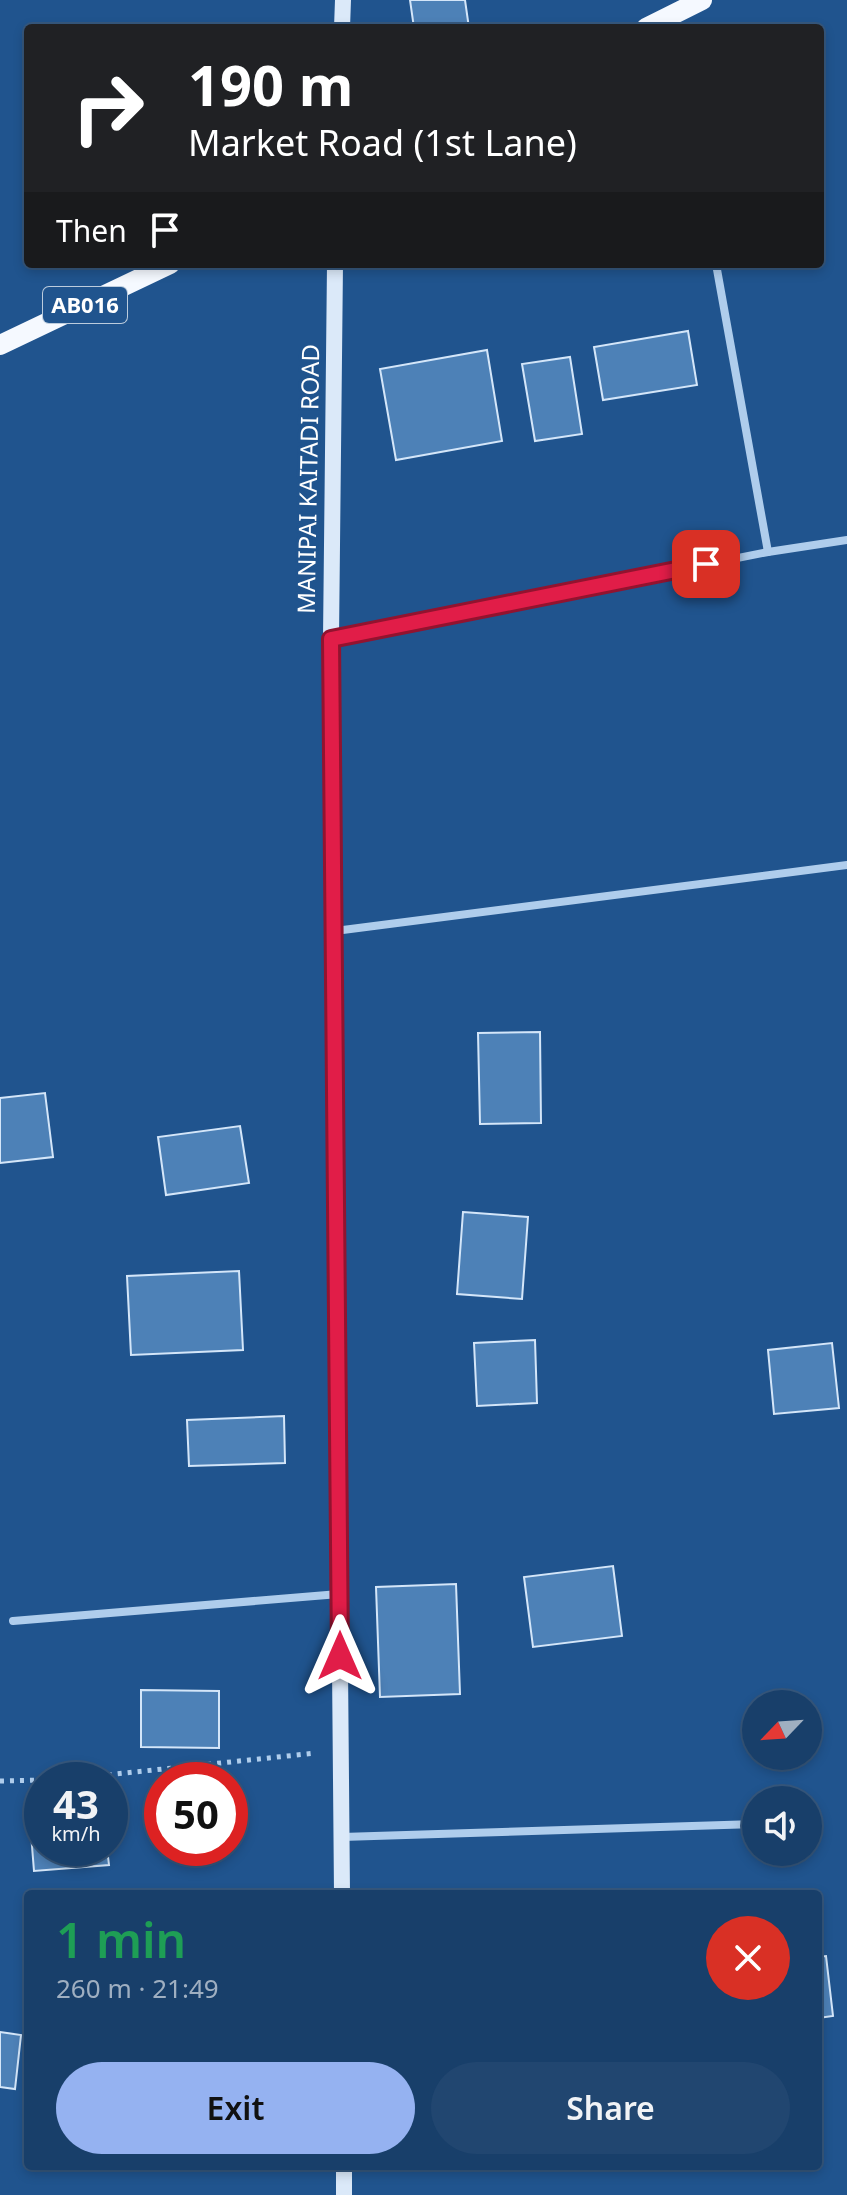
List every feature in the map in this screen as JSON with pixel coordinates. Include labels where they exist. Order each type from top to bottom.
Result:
[{"type":"main road","points":[[342,24],[343,0]]},
{"type":"main road","points":[[672,22],[702,0]]},
{"type":"main road","name":"AB016","points":[[0,345],[162,268]]},
{"type":"main road","name":"MANIPAI KAITADI ROAD","points":[[335,268],[331,639],[342,1890]]},
{"type":"main road","points":[[344,2170],[344,2195]]},
{"type":"street","points":[[717,268],[768,552]]},
{"type":"street","points":[[331,639],[768,552],[847,540]]},
{"type":"street","points":[[335,931],[847,865]]},
{"type":"street","points":[[13,1621],[340,1593]]},
{"type":"street","points":[[341,1837],[742,1824]]},
{"type":"path","points":[[128,1773],[340,1751]]},
{"type":"path","points":[[0,1781],[24,1780]]},
{"type":"building","points":[[410,0],[465,0],[468,24],[413,24]]},
{"type":"building","points":[[688,331],[697,385],[603,400],[594,347]]},
{"type":"building","points":[[487,350],[502,441],[396,460],[380,369]]},
{"type":"building","points":[[570,357],[582,434],[535,441],[522,364]]},
{"type":"building","points":[[540,1032],[541,1123],[480,1124],[478,1033]]},
{"type":"building","points":[[45,1093],[53,1157],[0,1163],[0,1098]]},
{"type":"building","points":[[240,1126],[249,1183],[166,1195],[158,1137]]},
{"type":"building","points":[[463,1212],[528,1217],[522,1299],[457,1294]]},
{"type":"building","points":[[239,1271],[243,1350],[131,1355],[127,1276]]},
{"type":"building","points":[[535,1340],[537,1403],[477,1406],[474,1343]]},
{"type":"building","points":[[832,1343],[839,1408],[774,1414],[768,1350]]},
{"type":"building","points":[[284,1416],[285,1463],[189,1466],[187,1420]]},
{"type":"building","points":[[613,1566],[622,1636],[533,1647],[524,1577]]},
{"type":"building","points":[[456,1584],[460,1694],[380,1697],[376,1587]]},
{"type":"building","points":[[141,1690],[219,1691],[219,1748],[141,1747]]},
{"type":"building","points":[[34,1866],[96,1866],[34,1871]]},
{"type":"building","points":[[822,1956],[826,1956],[833,2016],[822,2017]]},
{"type":"building","points":[[0,2032],[21,2035],[15,2089],[0,2087]]},
{"type":"route","points":[[340,1656],[331,639],[706,564]]}]
